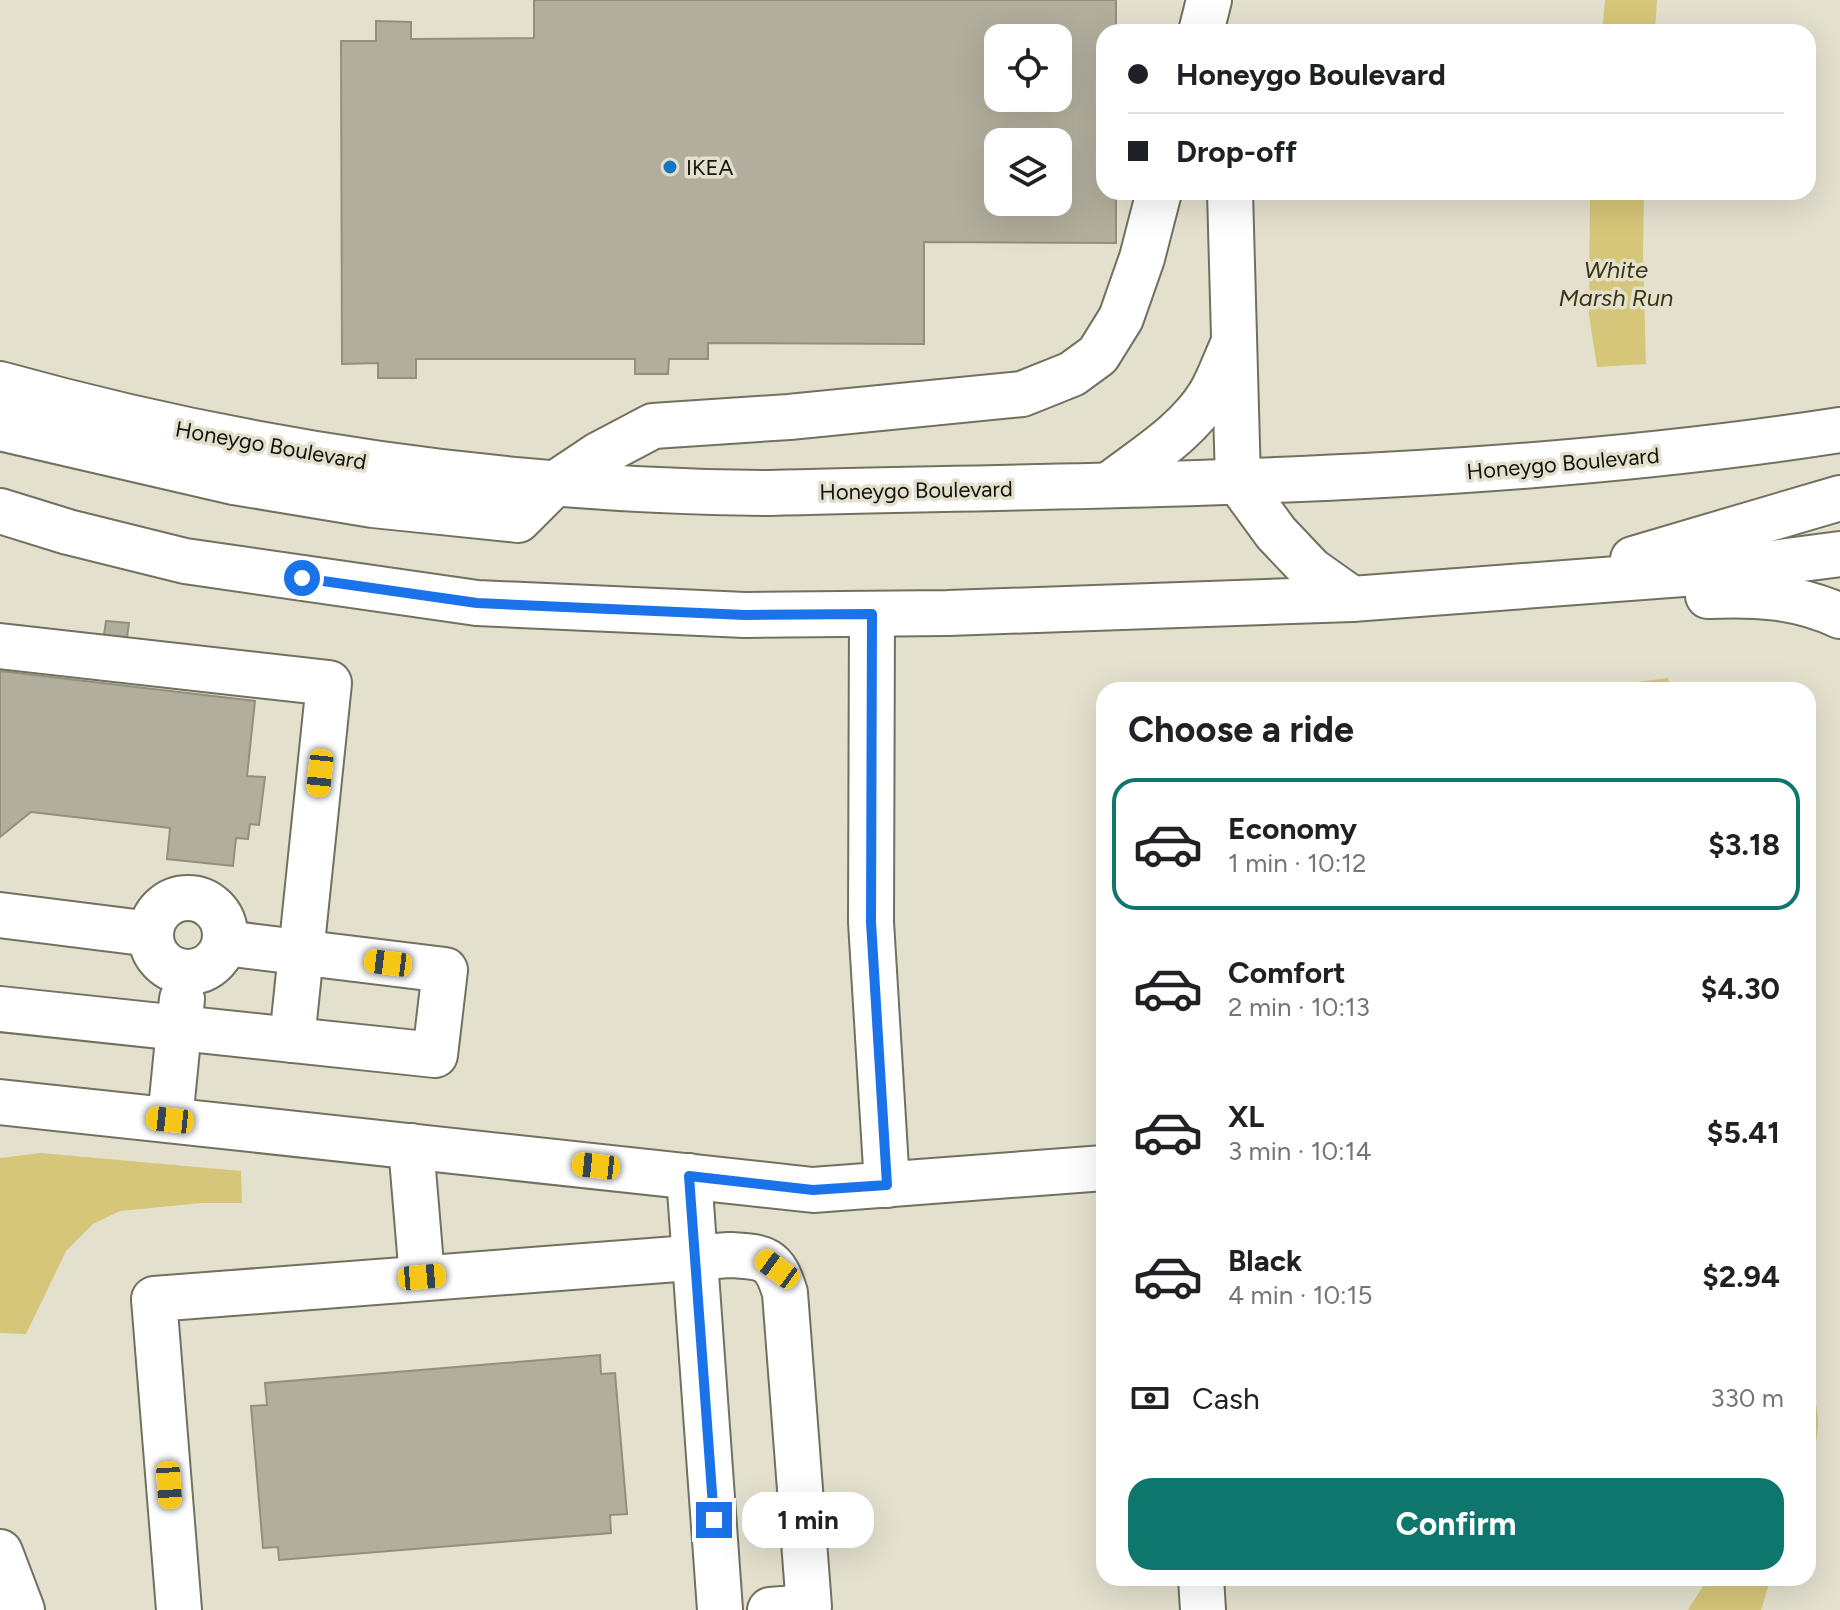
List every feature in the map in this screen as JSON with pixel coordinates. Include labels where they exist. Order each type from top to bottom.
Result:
[{"type":"main road","points":[[1203,24],[1209,0]]},
{"type":"main road","points":[[1224,0],[1225,24]]},
{"type":"main road","points":[[0,428],[234,482],[373,505],[518,520],[553,485],[598,455],[653,426],[1022,394],[1072,374],[1098,355],[1121,318],[1142,258],[1157,200]]},
{"type":"main road","points":[[1230,200],[1238,481],[1276,533],[1311,570],[1352,599]]},
{"type":"main road","points":[[1109,485],[1185,424],[1210,395],[1234,342]]},
{"type":"main road","name":"Honeygo Boulevard","points":[[0,384],[173,428],[378,465],[631,491],[770,493],[1380,477],[1640,457],[1840,430]]},
{"type":"main road","points":[[1539,586],[1840,498]]},
{"type":"main road","points":[[0,511],[68,532],[185,561],[477,603],[745,615],[872,614],[1430,595],[1696,573],[1840,554]]},
{"type":"main road","points":[[1430,595],[1616,600],[1754,594],[1816,605],[1840,616]]},
{"type":"main road","points":[[872,614],[871,922],[887,1185]]},
{"type":"main road","points":[[0,646],[329,683],[292,1040]]},
{"type":"main road","points":[[192,898],[214,908],[222,918],[225,943],[222,953],[207,968],[185,973],[164,964],[152,945],[153,922],[169,903],[192,898]]},
{"type":"main road","points":[[0,915],[151,934]]},
{"type":"main road","points":[[0,1009],[435,1055],[445,970],[225,943]]},
{"type":"main road","points":[[170,1120],[185,973]]},
{"type":"main road","points":[[0,1102],[813,1190],[1096,1169]]},
{"type":"main road","points":[[411,1146],[422,1277]]},
{"type":"main road","points":[[689,1176],[720,1610]]},
{"type":"main road","points":[[179,1610],[154,1299],[694,1256],[762,1257],[777,1269],[785,1293],[809,1607],[770,1610]]},
{"type":"main road","points":[[0,1552],[22,1610]]},
{"type":"main road","points":[[1202,1586],[1203,1610]]},
{"type":"water","points":[[1605,0],[1657,0],[1656,24],[1603,24]]},
{"type":"water","name":"White Marsh Run","points":[[1590,200],[1644,200],[1646,364],[1597,367],[1589,315]]},
{"type":"water","points":[[1668,678],[1669,682],[1637,682]]},
{"type":"water","points":[[41,1153],[241,1171],[242,1203],[201,1203],[120,1211],[93,1224],[66,1251],[26,1334],[0,1333],[0,1158]]},
{"type":"water","points":[[1816,1404],[1818,1414],[1816,1439]]},
{"type":"water","points":[[1703,1586],[1768,1586],[1761,1610],[1688,1610]]},
{"type":"building","name":"IKEA","points":[[534,0],[1116,0],[1116,24],[1096,24],[1096,200],[1116,200],[1116,243],[924,242],[924,344],[708,343],[708,359],[669,359],[668,374],[635,374],[635,359],[416,359],[416,378],[378,378],[378,363],[342,364],[341,41],[376,41],[376,21],[411,22],[411,39],[534,38]]},
{"type":"building","points":[[106,621],[129,623],[126,645],[103,642]]},
{"type":"building","points":[[0,671],[255,701],[247,776],[265,777],[259,825],[250,824],[248,839],[236,838],[233,866],[167,859],[170,828],[31,812],[0,837]]},
{"type":"building","points":[[600,1355],[601,1374],[615,1373],[627,1514],[610,1515],[611,1533],[279,1560],[278,1547],[263,1548],[251,1406],[267,1405],[265,1383]]},
{"type":"place","name":"IKEA","points":[[670,167]]},
{"type":"route","points":[[302,578],[477,603],[745,615],[872,614],[871,922],[887,1185],[813,1190],[689,1176],[714,1520]]}]
